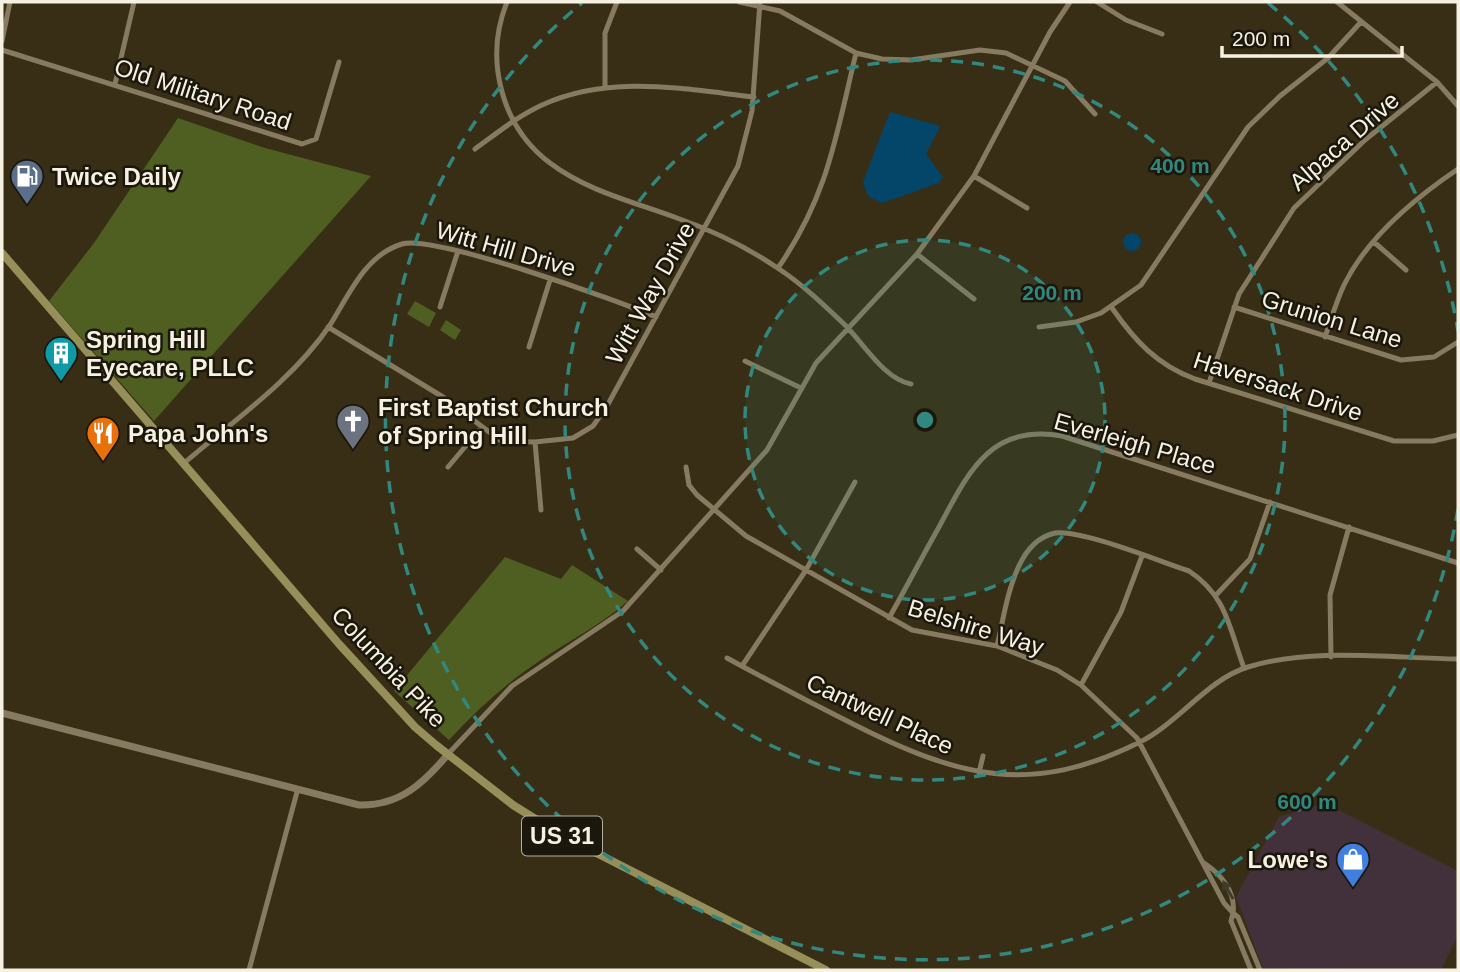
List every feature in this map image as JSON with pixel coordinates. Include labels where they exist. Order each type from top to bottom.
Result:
[{"type":"main road","name":"US 31","points":[[2,253],[183,464]]},
{"type":"main road","name":"Columbia Pike","points":[[183,464],[415,727],[513,805],[561,835],[825,970]]},
{"type":"main road","points":[[2,713],[297,792],[359,805],[381,804],[419,786],[449,753]]},
{"type":"street","points":[[2,41],[10,2]]},
{"type":"street","points":[[115,84],[134,2]]},
{"type":"street","points":[[508,2],[500,24],[496,61],[500,88],[514,121],[530,144],[551,164],[587,185],[706,229],[778,268],[847,328],[892,376],[911,384]]},
{"type":"street","points":[[606,87],[606,33],[617,2]]},
{"type":"street","points":[[739,2],[759,4],[788,15],[856,53],[882,59],[911,60],[987,50],[1006,53],[1075,88],[1095,114]]},
{"type":"street","points":[[449,753],[512,687],[623,611],[767,450],[821,356],[917,254],[974,176],[1070,2]]},
{"type":"street","points":[[1097,2],[1126,20],[1162,33]]},
{"type":"street","points":[[1337,2],[1437,82],[1458,106]]},
{"type":"street","name":"Witt Way Drive","points":[[328,327],[443,397],[495,438],[508,443],[573,438],[593,426],[706,229],[738,166],[754,97],[759,4]]},
{"type":"street","points":[[1039,327],[1076,322],[1112,308],[1148,276],[1248,127],[1280,96],[1328,58],[1361,22]]},
{"type":"street","name":"Old Military Road","points":[[2,50],[302,144],[316,139],[340,62]]},
{"type":"street","points":[[778,268],[811,216],[823,187],[856,53]]},
{"type":"street","name":"Alpaca Drive","points":[[1209,383],[1234,307],[1246,282],[1302,198],[1365,140],[1437,82]]},
{"type":"street","points":[[475,149],[514,121],[557,99],[606,87],[643,86],[754,97]]},
{"type":"street","points":[[1325,337],[1345,283],[1374,242],[1436,184],[1458,169]]},
{"type":"street","points":[[974,176],[1027,208]]},
{"type":"street","points":[[1374,242],[1406,270]]},
{"type":"street","name":"Witt Hill Drive","points":[[183,464],[303,359],[328,327],[365,270],[376,258],[405,243],[431,243],[625,303],[656,317]]},
{"type":"street","points":[[440,307],[458,251]]},
{"type":"street","points":[[917,254],[974,299]]},
{"type":"street","points":[[529,347],[550,280]]},
{"type":"street","name":"Grunion Lane","points":[[1234,307],[1407,360],[1433,357],[1458,341]]},
{"type":"street","name":"Haversack Drive","points":[[1112,308],[1136,341],[1158,360],[1181,374],[1394,441],[1433,441],[1458,435]]},
{"type":"street","points":[[745,361],[801,388]]},
{"type":"street","points":[[447,467],[481,428]]},
{"type":"street","name":"Everleigh Place","points":[[889,618],[976,462],[1011,438],[1038,433],[1062,436],[1458,563]]},
{"type":"street","points":[[535,442],[541,510]]},
{"type":"street","name":"Belshire Way","points":[[685,467],[689,485],[712,511],[740,533],[889,618],[925,634],[997,646],[1057,670],[1081,685],[1117,717],[1139,742],[1202,861],[1238,917],[1260,970]]},
{"type":"street","points":[[742,666],[806,570],[855,482]]},
{"type":"street","points":[[1217,594],[1250,559],[1270,502]]},
{"type":"street","points":[[1331,657],[1331,587],[1349,527]]},
{"type":"street","points":[[997,646],[1016,573],[1035,543],[1055,533],[1065,533],[1189,571],[1217,594],[1244,668]]},
{"type":"street","points":[[637,549],[661,570]]},
{"type":"street","points":[[1081,685],[1121,612],[1142,556]]},
{"type":"street","name":"Cantwell Place","points":[[727,657],[933,761],[979,773],[1014,776],[1057,771],[1093,762],[1139,742],[1162,730],[1231,674],[1262,663],[1331,657],[1458,659]]},
{"type":"street","points":[[979,773],[984,756]]},
{"type":"street","points":[[249,970],[297,792]]},
{"type":"street","name":"Belshire Way","points":[[1202,861],[1216,871],[1234,902],[1231,921],[1251,970]]},
{"type":"shaded area","points":[[1325,803],[1458,871],[1458,935],[1441,970],[1263,968],[1236,897],[1279,817]]},
{"type":"green space","points":[[178,118],[265,148],[371,176],[154,421],[49,301],[94,243]]},
{"type":"green space","points":[[415,301],[436,313],[429,327],[407,314]]},
{"type":"green space","points":[[446,320],[461,330],[455,340],[440,330]]},
{"type":"green space","points":[[505,557],[561,579],[572,565],[628,601],[607,618],[514,679],[480,708],[449,740],[394,691]]},
{"type":"water","points":[[890,112],[940,126],[926,154],[943,177],[939,183],[882,203],[868,196],[863,182]]},
{"type":"water","points":[[1132,233],[1138,236],[1141,242],[1138,248],[1132,251],[1126,248],[1123,242],[1126,236]]},
{"type":"place","name":"Twice Daily","points":[[27,206]]},
{"type":"place","name":"Spring Hill Eyecare, PLLC","points":[[61,383]]},
{"type":"place","name":"First Baptist Church of Spring Hill","points":[[353,451]]},
{"type":"place","name":"Papa John's","points":[[103,463]]},
{"type":"place","name":"Lowe's","points":[[1353,889]]}]
